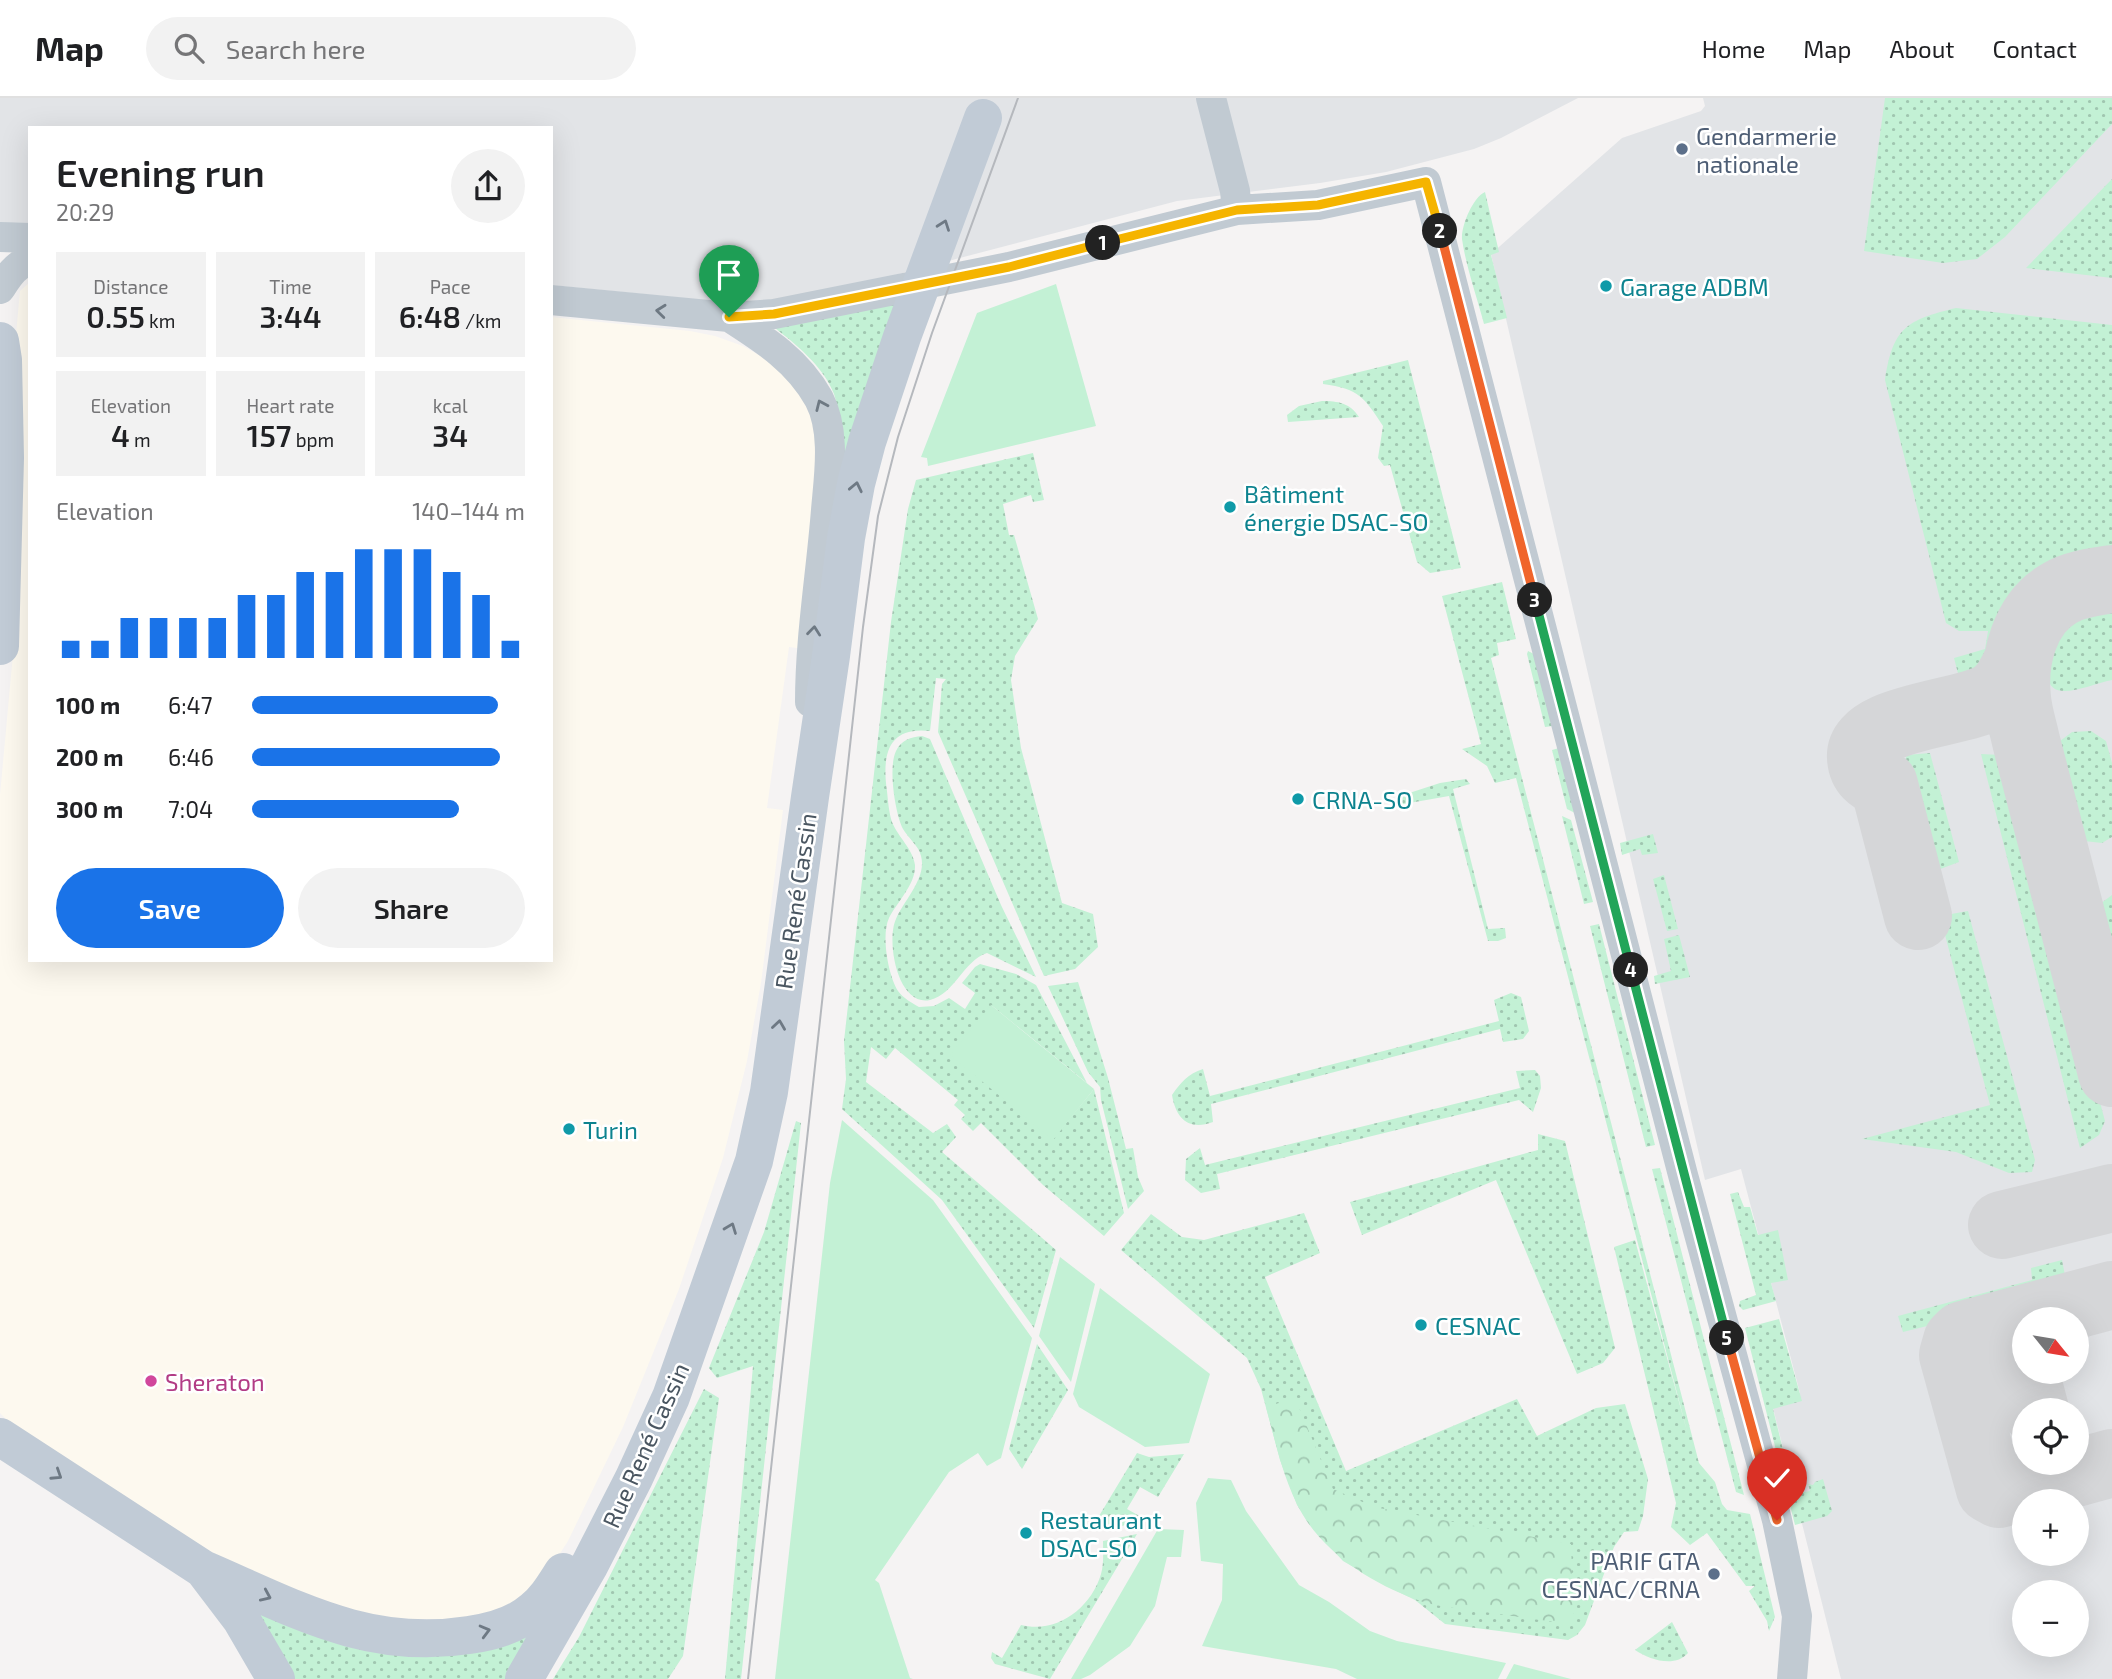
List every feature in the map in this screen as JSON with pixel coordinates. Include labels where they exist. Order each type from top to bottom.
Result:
[{"type":"street","points":[[1210,98],[1235,191],[1237,210]]},
{"type":"street","name":"Rue René Cassin","points":[[524,1679],[589,1566],[671,1397],[743,1195],[766,1110],[846,538],[856,484],[867,442],[988,105]]},
{"type":"street","points":[[553,300],[729,317],[774,314],[923,282],[1009,267],[1237,210],[1318,205],[1426,182],[1680,1163],[1777,1520],[1797,1616],[1794,1679]]},
{"type":"street","points":[[0,237],[28,239]]},
{"type":"street","points":[[0,289],[12,272],[22,262],[28,260]]},
{"type":"street","points":[[729,317],[764,339],[796,366],[820,400],[829,436],[824,541],[810,666],[810,797]]},
{"type":"street","points":[[0,341],[3,360],[5,458],[0,646]]},
{"type":"street","points":[[0,1437],[203,1569],[303,1613],[334,1625],[379,1636],[448,1638],[482,1633],[513,1623],[532,1611],[548,1595],[573,1557],[652,1391],[708,1292]]},
{"type":"street","points":[[203,1569],[241,1619],[276,1679]]},
{"type":"shaded area","points":[[0,98],[1578,98],[1474,149],[1386,172],[1177,201],[773,307],[553,285],[553,126],[28,126],[28,231],[0,227]]},
{"type":"shaded area","points":[[1703,98],[2112,98],[2112,1679],[1841,1679],[1773,1408],[1800,1393],[1741,1169],[1705,1180],[1491,254],[1622,138],[1701,111],[1705,106]]},
{"type":"shaded area","points":[[28,284],[28,962],[553,962],[553,317],[690,331],[743,346],[769,361],[791,380],[807,403],[822,437],[804,649],[789,647],[767,808],[783,810],[761,983],[747,1061],[723,1158],[679,1289],[623,1427],[568,1541],[539,1586],[512,1611],[475,1621],[354,1617],[211,1553],[10,1423],[0,1413],[0,795],[19,589],[16,334],[20,291]]},
{"type":"green space","points":[[1885,98],[2112,98],[2112,124],[2005,237],[1977,259],[1943,263],[1864,251]]},
{"type":"green space","points":[[2112,179],[2112,278],[2026,268]]},
{"type":"green space","points":[[1485,192],[1499,252],[1491,255],[1507,318],[1484,324],[1462,239],[1469,212]]},
{"type":"green space","points":[[1056,284],[1096,426],[928,466],[927,458],[921,457],[977,313]]},
{"type":"green space","points":[[898,297],[842,488],[840,427],[834,394],[816,365],[799,347],[772,326]]},
{"type":"green space","points":[[1956,308],[2112,325],[2112,555],[2078,560],[2043,573],[2012,603],[1985,671],[1961,685],[1954,658],[1985,649],[1988,631],[1959,631],[1946,623],[1885,380],[1893,348],[1905,329],[1925,317]]},
{"type":"green space","points":[[1408,360],[1461,568],[1430,573],[1417,562],[1390,465],[1384,466],[1378,458],[1383,426],[1359,396],[1345,389],[1323,384],[1323,381]]},
{"type":"green space","points":[[1322,401],[1343,404],[1359,417],[1288,422],[1287,415],[1299,406]]},
{"type":"green space","points":[[1033,453],[1044,500],[1033,502],[1031,495],[1003,504],[1009,535],[1014,535],[1038,619],[1015,656],[1011,680],[1021,748],[1062,903],[1093,914],[1098,947],[1075,969],[1044,976],[938,732],[942,684],[946,679],[936,678],[930,731],[904,733],[890,746],[887,755],[886,778],[891,818],[915,865],[909,886],[889,918],[886,934],[887,955],[898,991],[919,1007],[934,1006],[949,998],[965,1009],[975,993],[962,983],[980,964],[1016,974],[1036,985],[1087,1083],[991,1005],[1053,1139],[1094,1089],[1124,1213],[1104,1236],[1043,1185],[981,1123],[973,1131],[961,1119],[965,1115],[954,1105],[958,1100],[895,1048],[886,1059],[871,1047],[866,1082],[933,1133],[947,1124],[956,1137],[942,1152],[1056,1250],[1034,1328],[942,1200],[842,1109],[846,1079],[844,1041],[891,622],[908,509],[916,480]]},
{"type":"green space","points":[[1502,582],[1516,639],[1497,643],[1499,655],[1491,658],[1699,1463],[1715,1482],[1722,1504],[1727,1510],[1750,1514],[1775,1617],[1769,1631],[1767,1621],[1749,1591],[1755,1586],[1746,1586],[1707,1533],[1690,1545],[1671,1527],[1676,1503],[1614,1247],[1635,1240],[1688,1435],[1516,778],[1495,783],[1487,766],[1462,749],[1481,744],[1442,596]]},
{"type":"green space","points":[[2112,611],[2112,680],[2070,691],[2054,689],[2049,682],[2048,660],[2063,627],[2074,618]]},
{"type":"green space","points":[[1528,651],[1534,654],[1553,726],[1545,727]]},
{"type":"green space","points":[[2091,731],[2106,741],[2112,763],[2112,837],[2102,843],[2084,841],[2067,825],[2051,758],[2056,744],[2072,732]]},
{"type":"green space","points":[[922,736],[930,739],[1001,905],[1036,977],[987,953],[971,963],[939,997],[919,999],[909,993],[902,983],[894,956],[893,929],[918,881],[922,864],[920,852],[900,822],[895,802],[893,768],[896,751],[901,744],[910,738]]},
{"type":"green space","points":[[1559,748],[1575,813],[1567,809],[1552,750]]},
{"type":"green space","points":[[1930,753],[1959,862],[1935,871],[1928,869],[1901,770],[1907,755]]},
{"type":"green space","points":[[1981,754],[2001,755],[2009,759],[2105,1121],[2099,1135],[2080,1148]]},
{"type":"green space","points":[[1466,779],[1470,784],[1453,789],[1488,929],[1505,928],[1506,938],[1498,941],[1488,941],[1449,796],[1398,805],[1400,796],[1440,783]]},
{"type":"green space","points":[[1562,816],[1571,820],[1593,902],[1584,904]]},
{"type":"green space","points":[[1653,834],[1658,853],[1642,855],[1640,849],[1622,855],[1620,843]]},
{"type":"green space","points":[[1664,875],[1678,929],[1667,931],[1653,879]]},
{"type":"green space","points":[[2112,895],[2112,992],[2092,919],[2100,904]]},
{"type":"green space","points":[[1968,911],[2035,1160],[2032,1172],[2009,1173],[1956,1152],[1862,1139],[1990,1105],[1940,916]]},
{"type":"green space","points":[[1599,924],[1655,1145],[1646,1147],[1590,926]]},
{"type":"green space","points":[[1679,935],[1690,977],[1655,984],[1654,976],[1671,971],[1664,939]]},
{"type":"green space","points":[[1078,982],[1108,1078],[1126,1149],[1133,1148],[1138,1177],[1144,1191],[1128,1209],[1100,1087],[1088,1072],[1048,986]]},
{"type":"green space","points":[[1511,993],[1521,997],[1529,1031],[1523,1039],[1503,1042],[1500,1029],[1211,1104],[1213,1122],[1205,1124],[1197,1125],[1185,1121],[1174,1103],[1172,1095],[1179,1086],[1189,1076],[1203,1069],[1210,1096],[1499,1021],[1494,1000]]},
{"type":"green space","points":[[991,1005],[1094,1089],[1053,1140],[950,1055]]},
{"type":"green space","points":[[1535,1070],[1540,1076],[1541,1088],[1533,1112],[1519,1100],[1217,1174],[1220,1189],[1201,1193],[1185,1180],[1186,1159],[1200,1148],[1205,1165],[1520,1088],[1516,1071]]},
{"type":"green space","points":[[842,1120],[933,1200],[1032,1338],[1001,1458],[987,1466],[978,1453],[949,1472],[875,1580],[879,1583],[910,1678],[913,1679],[775,1679],[830,1183]]},
{"type":"green space","points":[[796,1121],[801,1123],[741,1679],[725,1679],[753,1366],[717,1378],[709,1368],[764,1232]]},
{"type":"green space","points":[[1538,1134],[1565,1141],[1615,1348],[1603,1363],[1577,1374],[1496,1180],[1362,1235],[1350,1202],[1538,1150]]},
{"type":"green space","points":[[1660,1168],[1744,1495],[1736,1492],[1652,1169]]},
{"type":"green space","points":[[1738,1192],[1744,1207],[1750,1207],[1758,1235],[1778,1230],[1788,1280],[1771,1283],[1776,1301],[1743,1310],[1739,1306],[1740,1301],[1756,1295],[1730,1194]]},
{"type":"green space","points":[[1304,1213],[1320,1253],[1265,1277],[1346,1471],[1517,1399],[1537,1436],[1596,1408],[1625,1404],[1648,1479],[1643,1516],[1638,1531],[1624,1532],[1614,1547],[1585,1625],[1577,1635],[1568,1640],[1445,1624],[1415,1600],[1343,1561],[1314,1530],[1297,1505],[1280,1460],[1261,1389],[1247,1358],[1121,1250],[1151,1214],[1182,1237],[1204,1240]]},
{"type":"green space","points":[[1060,1257],[1095,1284],[1071,1382],[1039,1336]]},
{"type":"green space","points":[[2062,1260],[2068,1291],[1903,1332],[1898,1316],[2032,1280],[2031,1268]]},
{"type":"green space","points":[[1100,1288],[1210,1374],[1189,1443],[1145,1447],[1079,1407],[1073,1394]]},
{"type":"green space","points":[[1779,1319],[1802,1401],[1773,1409],[1794,1494],[1810,1491],[1808,1484],[1813,1485],[1823,1479],[1832,1511],[1827,1516],[1795,1525],[1745,1328]]},
{"type":"green space","points":[[1037,1344],[1068,1390],[1022,1469],[1009,1449]]},
{"type":"green space","points":[[704,1389],[719,1398],[683,1656],[668,1679],[553,1679],[579,1637]]},
{"type":"green space","points":[[1295,1398],[1333,1489],[1374,1507],[1571,1544],[1574,1625],[1430,1604],[1398,1592],[1363,1574],[1332,1550],[1306,1521],[1297,1504],[1283,1469],[1266,1407]]},
{"type":"green space","points":[[1137,1453],[1149,1457],[1184,1454],[1158,1497],[1140,1487],[1127,1509],[1145,1519],[1109,1530],[1099,1516]]},
{"type":"green space","points":[[1208,1478],[1231,1480],[1246,1511],[1299,1585],[1370,1631],[1397,1641],[1506,1663],[1498,1679],[1357,1679],[1336,1669],[1202,1646],[1222,1600],[1223,1564],[1201,1561],[1196,1503]]},
{"type":"green space","points":[[1158,1529],[1184,1530],[1181,1557],[1167,1557],[1155,1606],[1130,1646],[1090,1675],[1071,1679]]},
{"type":"green space","points":[[1137,1534],[1050,1679],[995,1664],[991,1658],[992,1652],[1002,1658],[1021,1625],[1047,1626],[1059,1622],[1071,1616],[1089,1598],[1101,1574],[1103,1541]]},
{"type":"green space","points":[[255,1609],[349,1638],[535,1620],[508,1679],[291,1679]]},
{"type":"green space","points":[[1672,1622],[1688,1653],[1683,1658],[1662,1661],[1635,1650]]},
{"type":"green space","points":[[1514,1664],[1571,1679],[1506,1679]]},
{"type":"taxiway","points":[[2112,579],[2066,590],[2038,612],[2019,653],[2016,683],[2018,709],[2112,1073]]},
{"type":"taxiway","points":[[1918,916],[1884,785],[1868,775],[1863,768],[1861,758],[1865,744],[1876,733],[1894,725],[1980,702],[1994,695],[2005,684],[2018,660]]},
{"type":"taxiway","points":[[2002,1225],[2112,1198]]},
{"type":"taxiway","points":[[2112,1295],[1963,1335],[1957,1341],[1953,1355],[1990,1489],[1999,1494],[2112,1463]]},
{"type":"taxiway","points":[[2028,1384],[2032,1398]]},
{"type":"tram line","points":[[748,1679],[863,627],[878,516],[898,437],[932,333],[1018,98]]},
{"type":"place","name":"Gendarmerie nationale","points":[[1682,149]]},
{"type":"place","name":"Garage ADBM","points":[[1606,286]]},
{"type":"place","name":"Bâtiment énergie DSAC-SO","points":[[1230,507]]},
{"type":"place","name":"CRNA-SO","points":[[1298,799]]},
{"type":"place","name":"Turin","points":[[569,1129]]},
{"type":"place","name":"CESNAC","points":[[1421,1325]]},
{"type":"place","name":"Sheraton","points":[[151,1381]]},
{"type":"place","name":"Restaurant DSAC-SO","points":[[1026,1533]]},
{"type":"place","name":"PARIF GTA CESNAC/CRNA","points":[[1714,1574]]},
{"type":"route","points":[[729,317],[774,314],[923,282],[1009,267],[1237,210],[1318,205],[1426,182],[1683,1175],[1777,1520]]}]
